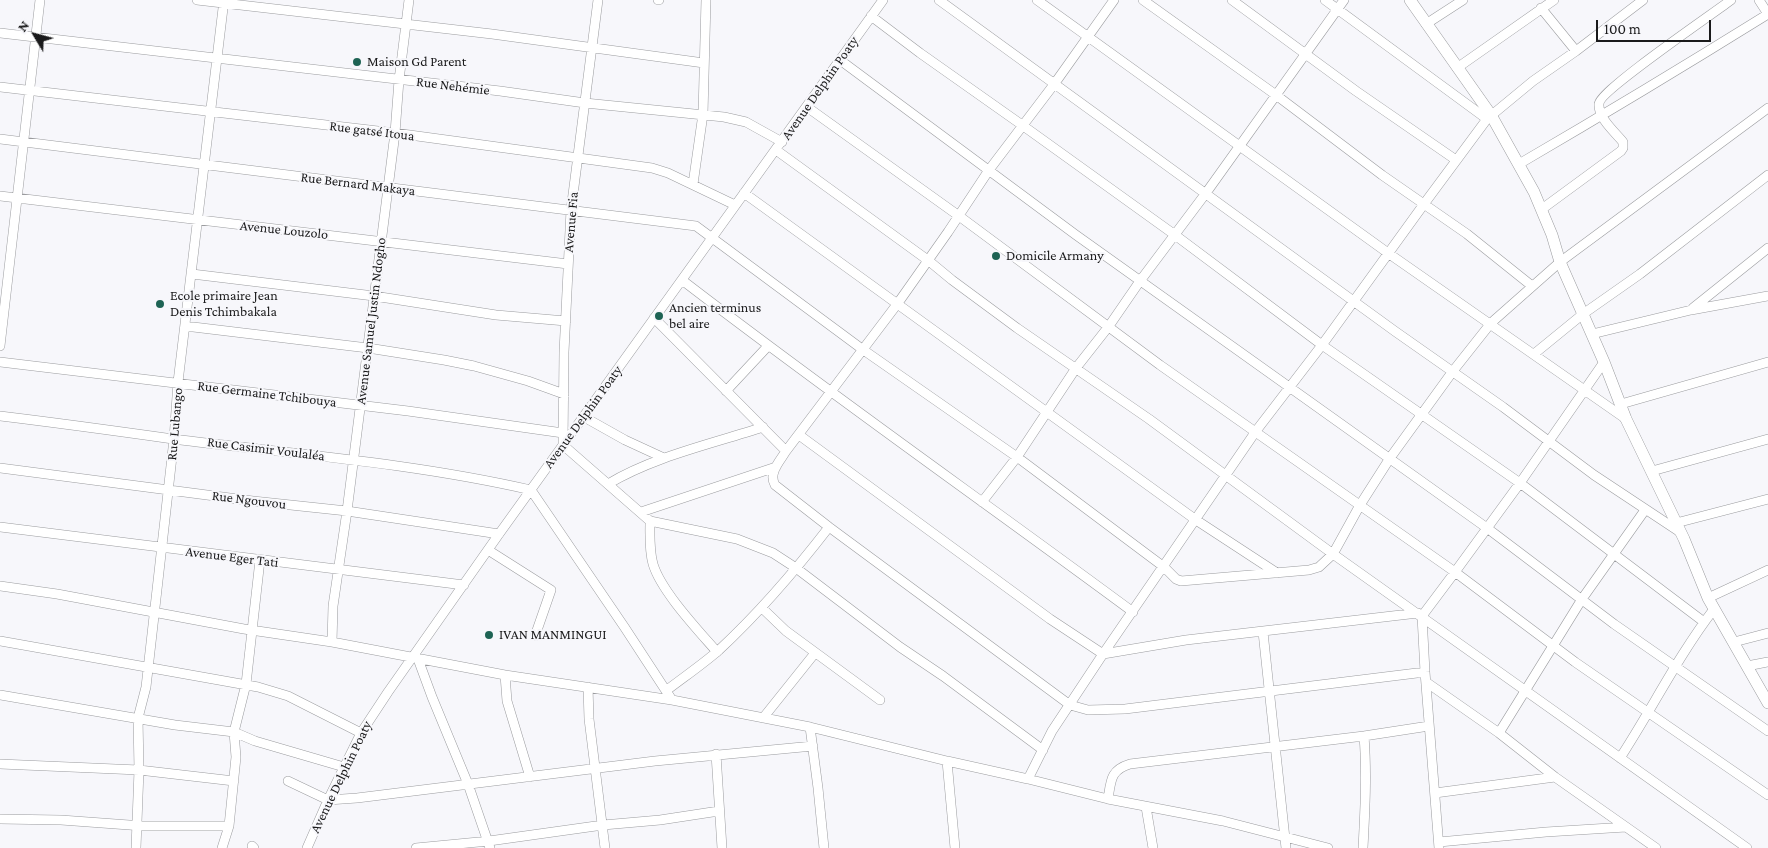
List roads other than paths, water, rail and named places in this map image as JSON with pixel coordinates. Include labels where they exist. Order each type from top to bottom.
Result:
[{"type":"street","points":[[0,346],[2,306],[11,253],[40,0]]},
{"type":"street","points":[[197,0],[591,47],[704,63]]},
{"type":"street","name":"Avenue Samuel Justin Ndogho","points":[[332,642],[333,606],[348,512],[410,0]]},
{"type":"street","name":"Avenue Fia","points":[[563,445],[564,352],[571,210],[598,0]]},
{"type":"street","points":[[693,184],[703,114],[706,0]]},
{"type":"street","name":"Avenue Delphin Poaty","points":[[307,848],[361,733],[415,658],[530,490],[883,0]]},
{"type":"street","points":[[939,0],[1396,332],[1645,510],[1678,528],[1768,499]]},
{"type":"street","points":[[1037,0],[1388,253],[1626,419]]},
{"type":"street","points":[[1114,0],[989,170],[929,261],[786,451],[773,474],[772,480],[775,485],[1070,705],[1088,710],[1125,709],[1268,691],[1425,677],[1555,776],[1626,827],[1643,844],[1656,848]]},
{"type":"street","points":[[1143,0],[1467,234],[1532,286]]},
{"type":"street","points":[[1232,0],[1356,91],[1456,160]]},
{"type":"street","points":[[1325,0],[1489,117]]},
{"type":"street","points":[[982,502],[1017,457],[1076,368],[1206,193],[1344,0]]},
{"type":"street","points":[[1410,0],[1457,68],[1519,164],[1542,209],[1560,262],[1604,362],[1626,419],[1652,471],[1708,598],[1768,703]]},
{"type":"street","points":[[1426,24],[1463,0]]},
{"type":"street","points":[[1028,779],[1052,731],[1256,431],[1322,345],[1489,117],[1533,81],[1643,0]]},
{"type":"street","points":[[1542,209],[1623,148],[1623,142],[1602,116],[1598,105],[1600,99],[1632,72],[1731,0]]},
{"type":"street","points":[[1519,164],[1602,116],[1768,14],[1759,0]]},
{"type":"street","name":"Rue Lubango","points":[[136,848],[140,770],[138,718],[146,688],[174,439],[178,382],[224,2]]},
{"type":"street","points":[[1457,68],[1546,3],[1576,51]]},
{"type":"street","points":[[871,16],[920,54],[1175,235],[1322,345],[1520,483],[1562,516],[1614,552],[1704,622]]},
{"type":"street","name":"Rue Nehémie","points":[[0,33],[585,103],[703,114],[746,122],[782,142]]},
{"type":"street","points":[[840,60],[1140,280],[1487,528],[1614,624],[1768,731]]},
{"type":"street","name":"Rue gatsé Itoua","points":[[0,87],[395,133],[652,168],[668,172],[736,205]]},
{"type":"street","points":[[807,106],[1160,365],[1456,572],[1575,662],[1768,794]]},
{"type":"street","points":[[1333,554],[1360,505],[1390,458],[1453,371],[1491,324],[1560,262],[1768,108]]},
{"type":"street","name":"Rue Bernard Makaya","points":[[0,139],[696,226],[862,349],[1017,457],[1164,567],[1176,579],[1181,581],[1310,570],[1319,567],[1333,554]]},
{"type":"street","points":[[776,150],[929,261],[1017,328],[1076,368],[1333,554],[1747,848]]},
{"type":"street","points":[[1534,354],[1583,314],[1640,274],[1768,175]]},
{"type":"street","points":[[744,193],[1196,520],[1277,573]]},
{"type":"street","name":"Avenue Louzolo","points":[[0,196],[568,264]]},
{"type":"street","points":[[1691,310],[1768,248]]},
{"type":"street","points":[[0,252],[11,253]]},
{"type":"street","points":[[192,274],[374,296],[496,315],[566,321]]},
{"type":"street","points":[[682,280],[908,450],[1133,612]]},
{"type":"street","points":[[1592,334],[1691,310],[1768,296]]},
{"type":"street","points":[[654,318],[786,451]]},
{"type":"street","points":[[185,326],[368,348],[474,366],[528,381],[564,394]]},
{"type":"street","points":[[726,391],[768,346]]},
{"type":"street","name":"Rue Germaine Tchibouya","points":[[0,362],[408,411],[563,433]]},
{"type":"street","points":[[799,435],[1050,619],[1103,654],[1186,640],[1420,615],[1456,572],[1604,362]]},
{"type":"street","points":[[1620,404],[1768,362]]},
{"type":"street","name":"Rue Casimir Voulaléa","points":[[0,416],[354,460],[474,477],[530,490]]},
{"type":"street","points":[[584,417],[625,440],[664,458]]},
{"type":"street","points":[[608,484],[664,458],[763,427]]},
{"type":"street","points":[[1652,471],[1768,439]]},
{"type":"street","points":[[563,445],[650,521],[744,542],[773,553],[1043,750]]},
{"type":"street","points":[[641,512],[776,467]]},
{"type":"street","name":"Rue Ngouvou","points":[[0,468],[348,512],[499,534]]},
{"type":"street","points":[[530,490],[672,700]]},
{"type":"street","points":[[1499,733],[1582,598],[1645,510]]},
{"type":"street","points":[[650,521],[650,552],[659,576],[679,607],[717,652]]},
{"type":"street","name":"Avenue Eger Tati","points":[[0,527],[464,585]]},
{"type":"street","points":[[667,690],[717,652],[762,608],[829,527]]},
{"type":"street","points":[[488,550],[551,590],[535,636]]},
{"type":"street","points":[[222,848],[229,826],[236,757],[234,732],[246,684],[260,560]]},
{"type":"street","points":[[1708,598],[1768,570]]},
{"type":"street","points":[[0,586],[57,594],[154,613],[332,642],[505,675],[672,700],[810,727],[1108,799],[1223,822],[1328,848]]},
{"type":"street","points":[[762,608],[786,631],[880,700]]},
{"type":"street","points":[[1620,758],[1675,666],[1714,609]]},
{"type":"street","points":[[1420,615],[1439,845],[1546,832],[1626,827]]},
{"type":"street","points":[[1263,632],[1286,848]]},
{"type":"street","points":[[1734,642],[1768,633]]},
{"type":"street","points":[[0,641],[246,684],[288,696],[361,733]]},
{"type":"street","points":[[763,718],[815,652]]},
{"type":"street","points":[[415,658],[468,784],[490,845]]},
{"type":"street","points":[[1747,666],[1768,662]]},
{"type":"street","points":[[505,675],[507,701],[530,776]]},
{"type":"street","points":[[588,687],[589,719],[605,848]]},
{"type":"street","points":[[0,696],[175,725],[234,732],[255,741],[344,767]]},
{"type":"street","points":[[1108,799],[1115,772],[1120,767],[1130,764],[1364,736],[1429,726]]},
{"type":"street","points":[[810,727],[824,848]]},
{"type":"street","points":[[1363,848],[1367,766],[1364,736]]},
{"type":"street","points":[[288,781],[328,800],[716,754],[766,752],[813,746]]},
{"type":"street","points":[[716,754],[722,848]]},
{"type":"street","points":[[947,761],[954,848]]},
{"type":"street","points":[[0,764],[140,770],[234,781]]},
{"type":"street","points":[[1435,793],[1555,776]]},
{"type":"street","points":[[1146,807],[1153,848]]},
{"type":"street","points":[[416,848],[490,845],[603,825],[660,820],[719,811]]},
{"type":"street","points":[[0,819],[177,827],[229,826]]},
{"type":"place","name":"Maison Gd Parent","points":[[357,62]]},
{"type":"place","name":"Domicile Armany","points":[[996,256]]},
{"type":"place","name":"Ecole primaire Jean Denis Tchimbakala","points":[[160,304]]},
{"type":"place","name":"Ancien terminus bel aire","points":[[659,316]]},
{"type":"place","name":"IVAN MANMINGUI","points":[[489,635]]}]
